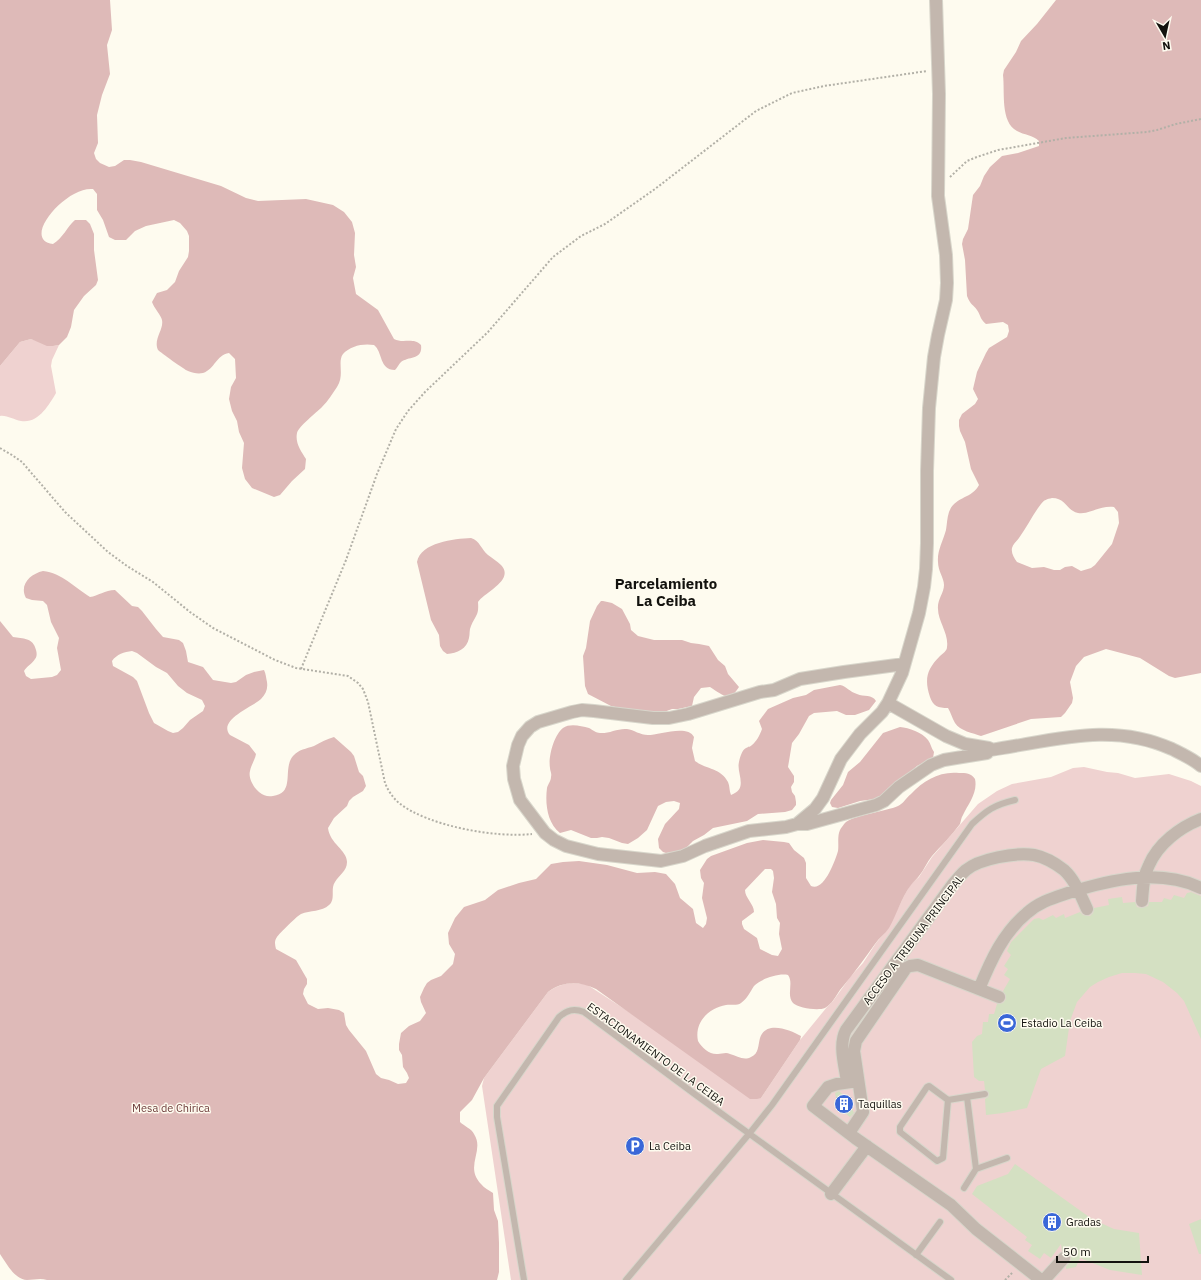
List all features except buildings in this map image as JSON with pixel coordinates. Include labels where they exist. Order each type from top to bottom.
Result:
[{"type":"street","points":[[797,824],[815,810],[823,798],[840,759],[860,734],[882,712],[888,703],[904,664],[919,613],[926,568],[929,408],[936,343],[946,300],[947,283],[946,255],[938,190],[938,69],[936,0]]},
{"type":"street","points":[[904,664],[800,679],[774,690],[760,692],[688,714],[669,718],[653,718],[612,712],[582,710],[538,722],[530,727],[522,736],[518,745],[513,766],[514,779],[520,800],[545,833],[554,840],[566,846],[598,854],[661,861],[683,856],[731,836],[749,831],[807,824],[876,805],[884,801],[899,787],[931,766],[944,760],[986,753],[990,750],[1072,736],[1124,736],[1150,740],[1165,746],[1201,766]]},
{"type":"street","points":[[888,703],[946,736],[965,744],[989,748],[990,750]]},
{"type":"street","points":[[1142,901],[1145,878],[1152,859],[1163,844],[1180,830],[1201,819]]},
{"type":"street","name":"ACCESO A TRIBUNA PRINCIPAL","points":[[849,1133],[863,1112],[842,1047],[846,1030],[953,884],[965,870],[980,863],[999,858],[1018,854],[1035,855],[1064,870],[1072,878],[1087,909]]},
{"type":"street","points":[[979,989],[1002,940],[1017,922],[1041,903],[1078,890],[1123,880],[1145,878],[1176,881],[1188,883],[1201,888]]},
{"type":"street","name":"ACCESO A TRIBUNA PRINCIPAL","points":[[853,1082],[854,1051],[856,1041],[906,968],[918,965],[999,997]]},
{"type":"street","points":[[853,1082],[828,1087],[813,1106],[951,1205],[1018,1267],[1042,1280],[1064,1258]]},
{"type":"street","points":[[831,1194],[867,1146]]},
{"type":"lane","points":[[626,1280],[750,1134],[972,824],[990,808],[1015,800]]},
{"type":"lane","name":"ESTACIONAMIENTO DE LA CEIBA","points":[[524,1280],[497,1110],[499,1103],[559,1017],[574,1009],[584,1012],[831,1194],[951,1280]]},
{"type":"lane","points":[[948,1100],[943,1158],[937,1161],[900,1132],[900,1127],[927,1086],[948,1100],[985,1094]]},
{"type":"lane","points":[[967,1097],[976,1169]]},
{"type":"lane","points":[[964,1188],[976,1169],[1006,1158]]},
{"type":"lane","points":[[916,1255],[940,1222]]},
{"type":"path","points":[[301,669],[344,566],[377,474],[396,429],[408,411],[488,332],[553,257],[581,236],[605,224],[656,189],[756,111],[792,93],[839,84],[938,69]]},
{"type":"path","points":[[938,190],[950,176],[967,161],[990,152],[1066,138],[1147,132],[1176,124],[1201,120]]},
{"type":"path","points":[[0,448],[12,454],[22,462],[65,512],[108,552],[153,582],[190,612],[213,628],[275,660],[296,668],[348,676],[358,682],[363,689],[368,702],[385,783],[389,792],[398,802],[423,817],[444,824],[502,834],[523,835],[545,833]]},
{"type":"path","points":[[1005,1280],[1018,1267]]},
{"type":"shaded area","points":[[31,339],[53,346],[59,345],[52,360],[51,366],[56,393],[42,413],[33,420],[21,421],[0,416],[0,366],[20,342]]},
{"type":"shaded area","name":"Estadio La Ceiba","points":[[1084,767],[1118,773],[1135,778],[1169,774],[1201,786],[1201,1280],[511,1280],[482,1086],[484,1078],[548,992],[566,984],[586,984],[761,1098],[800,1040],[833,1001],[887,930],[911,884],[919,877],[932,857],[978,804],[997,791],[1012,784],[1051,777],[1073,768]]},
{"type":"green space","points":[[0,0],[110,0],[112,30],[107,45],[110,74],[102,95],[97,115],[98,143],[94,153],[96,159],[100,163],[109,167],[115,166],[124,160],[141,162],[221,186],[246,198],[258,201],[306,199],[333,205],[344,212],[352,222],[355,233],[354,255],[356,267],[353,278],[356,294],[378,310],[394,339],[401,341],[415,341],[421,345],[421,350],[415,357],[401,362],[395,370],[386,367],[374,345],[366,344],[357,346],[349,349],[343,354],[341,357],[341,373],[337,387],[324,405],[304,423],[297,433],[300,450],[306,459],[305,469],[280,495],[274,497],[252,488],[245,479],[242,468],[244,443],[229,399],[231,387],[236,378],[235,359],[229,353],[225,354],[221,356],[207,371],[203,373],[196,373],[186,370],[158,350],[157,342],[162,327],[162,320],[152,302],[157,293],[167,290],[175,282],[179,271],[188,257],[189,251],[189,236],[187,231],[180,223],[174,220],[146,226],[135,231],[126,240],[115,240],[109,237],[103,220],[97,210],[97,194],[93,189],[82,190],[60,204],[50,214],[44,224],[42,233],[44,240],[53,244],[60,239],[75,220],[86,220],[90,224],[94,234],[94,250],[98,280],[96,285],[84,296],[74,310],[71,327],[67,337],[59,345],[47,346],[31,339],[20,342],[0,366]]},
{"type":"green space","points":[[1056,0],[1201,0],[1201,673],[1175,678],[1169,676],[1140,658],[1106,649],[1084,657],[1076,666],[1070,682],[1073,698],[1072,703],[1061,717],[1031,719],[981,736],[957,726],[948,708],[941,708],[933,703],[928,691],[927,680],[932,665],[946,651],[947,648],[946,637],[938,614],[939,603],[944,585],[938,565],[938,558],[939,550],[946,530],[948,514],[955,503],[976,490],[979,485],[971,469],[965,442],[960,431],[959,420],[962,414],[975,404],[978,399],[973,389],[977,372],[986,353],[989,348],[1007,337],[1009,331],[1008,325],[1003,322],[986,324],[968,299],[965,260],[962,244],[968,229],[973,195],[980,186],[990,167],[1002,156],[1018,153],[1039,146],[1039,141],[1037,139],[1017,131],[1008,121],[1004,106],[1003,75],[1004,70],[1016,52],[1021,41]],"holes":[[[1052,498],[1063,502],[1071,510],[1078,513],[1086,513],[1109,507],[1114,507],[1118,512],[1119,523],[1112,544],[1091,568],[1081,571],[1072,566],[1065,567],[1060,570],[1044,567],[1032,568],[1017,562],[1014,557],[1012,548],[1038,508],[1046,500]]]},
{"type":"green space","points":[[471,538],[478,543],[488,555],[501,565],[504,570],[504,576],[502,581],[478,602],[478,613],[470,628],[468,642],[464,648],[454,653],[447,654],[440,646],[439,635],[431,620],[417,562],[420,555],[431,546],[456,539]]},
{"type":"green space","name":"Mesa de Chirica","points":[[43,571],[56,574],[90,597],[115,590],[132,606],[138,607],[163,637],[179,640],[183,643],[188,662],[203,667],[213,680],[231,683],[236,682],[246,675],[264,670],[266,674],[267,689],[264,695],[257,702],[232,719],[228,724],[227,729],[230,735],[249,745],[256,754],[250,777],[255,788],[259,792],[268,796],[280,794],[287,785],[288,767],[293,756],[300,751],[334,737],[354,756],[359,772],[363,776],[366,786],[363,791],[349,801],[347,806],[334,818],[328,828],[329,834],[346,858],[346,868],[334,885],[331,903],[323,909],[299,915],[278,935],[275,940],[275,944],[276,949],[296,960],[307,979],[307,984],[303,994],[308,1004],[318,1009],[328,1008],[339,1010],[344,1013],[346,1025],[366,1051],[376,1074],[381,1078],[398,1084],[406,1083],[409,1078],[403,1067],[402,1055],[399,1050],[401,1033],[409,1026],[420,1021],[426,1013],[420,997],[427,983],[441,976],[453,964],[455,954],[449,944],[448,933],[455,918],[464,907],[485,900],[498,890],[536,879],[551,864],[579,861],[607,865],[637,873],[655,872],[666,874],[675,884],[680,898],[693,909],[696,923],[703,928],[706,924],[707,918],[702,898],[704,883],[701,878],[700,870],[707,859],[711,856],[747,843],[763,840],[789,843],[794,850],[804,858],[806,863],[806,878],[811,886],[816,887],[824,880],[832,868],[838,851],[840,829],[849,820],[898,806],[921,785],[945,773],[970,774],[975,779],[976,784],[974,794],[960,824],[930,858],[921,874],[908,890],[889,928],[840,990],[834,1000],[825,1008],[803,1008],[793,1003],[790,996],[790,978],[788,975],[779,975],[757,983],[741,1003],[736,1005],[726,1005],[714,1009],[704,1017],[698,1028],[698,1041],[709,1052],[715,1054],[727,1053],[743,1058],[754,1056],[758,1049],[760,1038],[763,1032],[767,1029],[785,1029],[801,1036],[800,1040],[761,1098],[750,1099],[590,986],[571,983],[559,986],[548,992],[484,1078],[472,1100],[460,1112],[460,1122],[472,1131],[477,1140],[474,1165],[476,1177],[485,1188],[493,1193],[494,1210],[498,1221],[499,1272],[497,1280],[22,1279],[11,1270],[0,1254],[0,621],[13,637],[27,639],[35,646],[36,658],[24,671],[26,676],[31,679],[52,677],[57,675],[61,670],[57,648],[59,638],[51,622],[47,605],[43,601],[26,598],[24,593],[27,581],[38,572]],"holes":[[[132,651],[167,673],[178,686],[187,693],[202,700],[205,706],[203,711],[190,720],[178,732],[173,733],[154,723],[137,681],[133,677],[113,666],[112,661],[118,655]],[[765,869],[771,869],[773,871],[774,878],[772,892],[776,904],[777,918],[780,923],[779,934],[782,949],[778,956],[772,955],[760,949],[757,938],[744,929],[742,924],[742,921],[754,912],[753,906],[746,896],[745,890]]]},
{"type":"green space","points":[[601,601],[612,603],[622,609],[630,624],[631,630],[638,636],[654,640],[682,640],[709,646],[718,660],[725,666],[728,674],[739,687],[732,695],[729,696],[722,695],[710,687],[701,688],[694,697],[692,706],[649,715],[611,706],[588,694],[585,686],[583,656],[586,648],[590,621]]},
{"type":"green space","points":[[840,685],[860,695],[872,697],[876,701],[869,710],[855,715],[846,715],[837,711],[814,713],[809,716],[792,743],[788,767],[794,776],[794,782],[791,787],[795,796],[796,805],[792,810],[758,814],[747,821],[713,828],[693,841],[683,851],[666,853],[659,848],[658,839],[665,824],[679,809],[680,803],[674,801],[666,802],[658,806],[647,830],[628,844],[609,838],[591,838],[571,830],[560,833],[552,824],[546,800],[547,788],[551,780],[550,758],[554,741],[560,731],[566,726],[583,726],[600,733],[624,729],[648,735],[672,731],[686,731],[691,733],[694,737],[692,748],[695,761],[703,766],[717,771],[725,777],[729,784],[731,795],[739,789],[741,785],[739,760],[741,754],[758,738],[762,729],[759,721],[768,709],[793,698],[806,695],[814,690]]},
{"type":"green space","points":[[900,727],[915,731],[925,737],[934,752],[933,758],[917,766],[886,793],[875,799],[860,801],[838,808],[832,807],[830,803],[831,800],[843,785],[848,772],[860,762],[883,733]]},
{"type":"place","name":"Estadio La Ceiba","points":[[1007,1023]]},
{"type":"place","name":"Taquillas","points":[[844,1104]]},
{"type":"place","name":"La Ceiba","points":[[635,1146]]},
{"type":"place","name":"Gradas","points":[[1052,1222]]},
{"type":"district","name":"Parcelamiento La Ceiba","points":[[666,592]]}]
